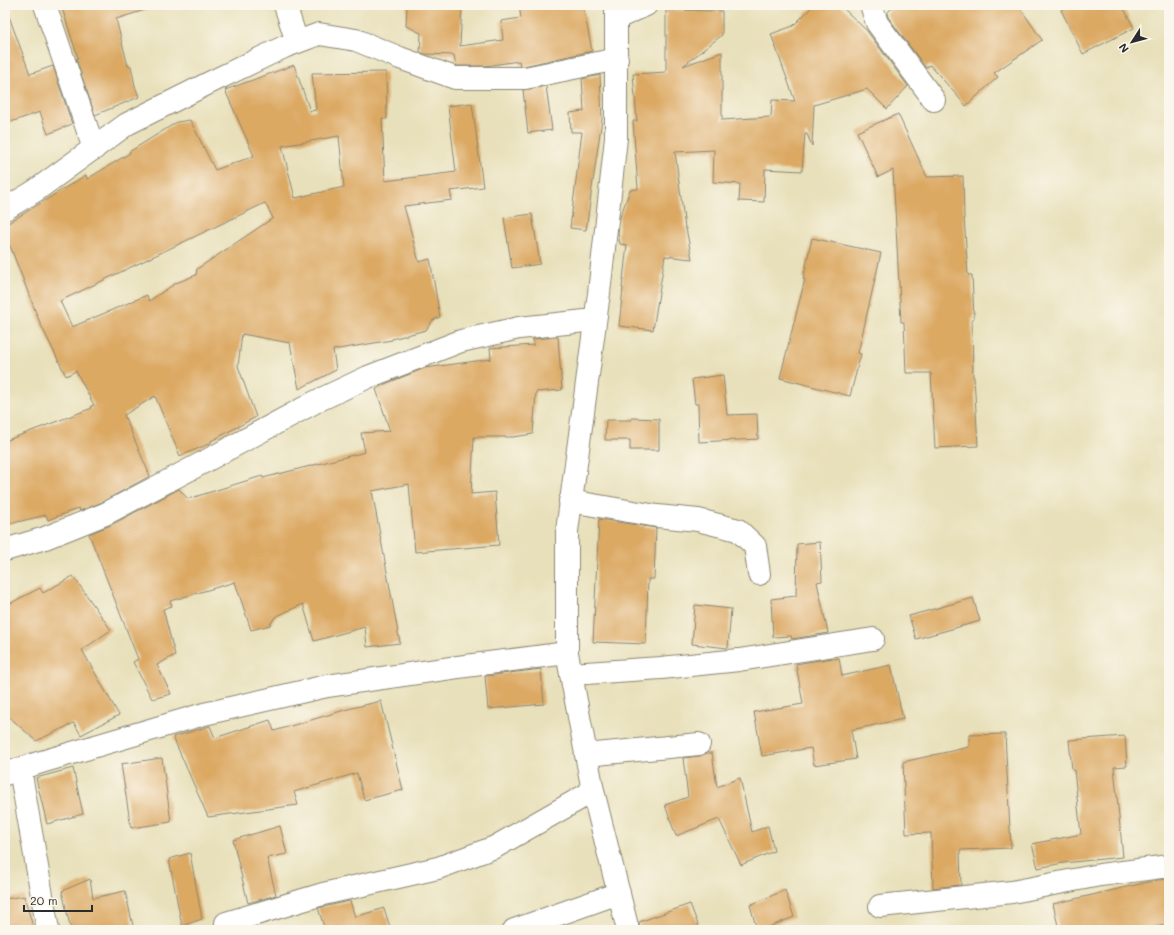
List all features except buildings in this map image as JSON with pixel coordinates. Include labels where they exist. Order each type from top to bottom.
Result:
[{"type":"street","points":[[45,5],[94,149]]},
{"type":"street","points":[[285,5],[297,42]]},
{"type":"street","points":[[628,930],[593,791],[567,653],[567,531],[595,320],[616,138],[617,11],[646,5]]},
{"type":"street","points":[[871,5],[877,23],[934,100]]},
{"type":"street","points":[[5,209],[35,191],[127,124],[211,82],[297,42],[319,34],[356,40],[455,78],[525,78],[617,59]]},
{"type":"street","points":[[5,550],[45,538],[105,514],[318,401],[375,374],[461,341],[519,328],[595,320]]},
{"type":"street","points":[[570,501],[657,516],[698,520],[738,530],[755,546],[759,574]]},
{"type":"street","points":[[571,674],[661,668],[739,660],[873,639]]},
{"type":"street","points":[[48,930],[13,771],[204,714],[327,686],[567,653]]},
{"type":"street","points":[[586,755],[699,744]]},
{"type":"street","points":[[226,923],[323,894],[438,868],[495,847],[593,791]]},
{"type":"street","points":[[880,906],[1012,892],[1100,875],[1169,866]]},
{"type":"street","points":[[514,930],[619,893]]}]
